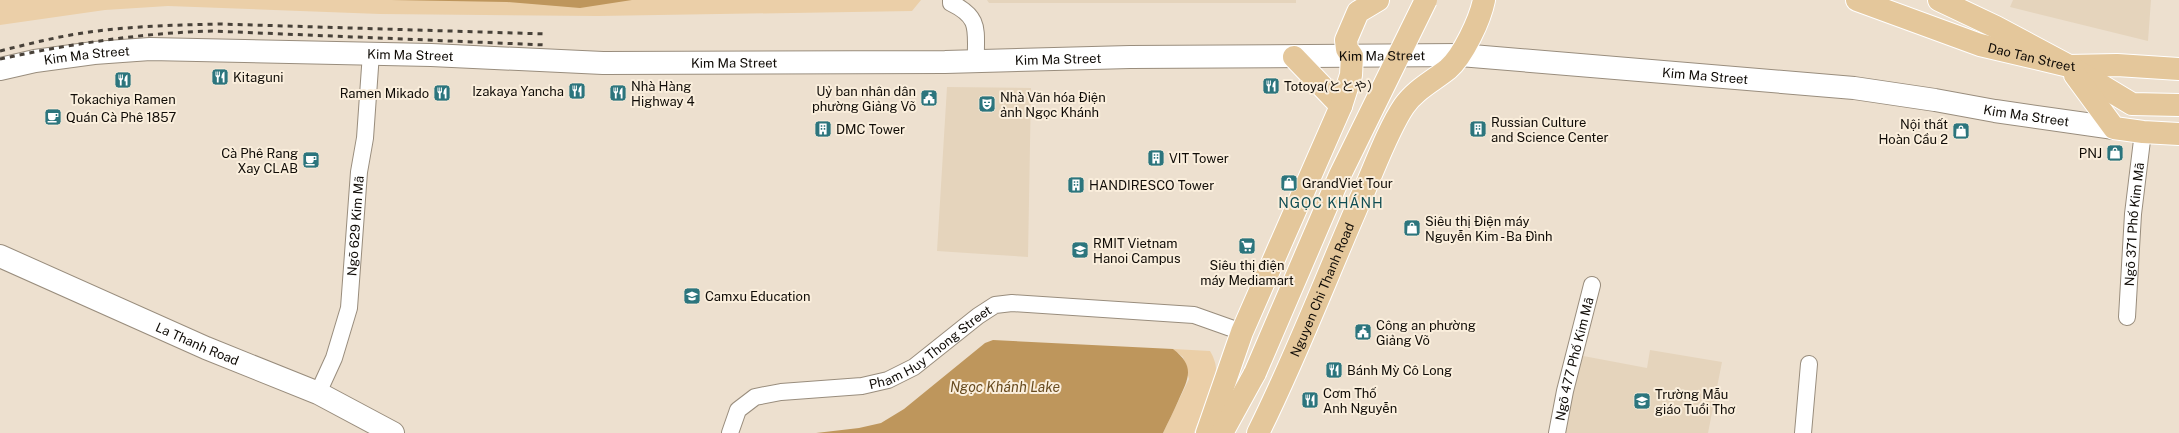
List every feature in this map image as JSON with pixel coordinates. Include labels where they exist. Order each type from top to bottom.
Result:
[{"type":"main road","points":[[1207,433],[1242,332],[1341,106],[1351,75],[1352,56],[1347,49],[1346,40],[1358,12],[1378,0]]},
{"type":"main road","points":[[1222,433],[1255,373],[1340,175],[1426,0]]},
{"type":"main road","name":"Nguyen Chi Thanh Road","points":[[1258,433],[1284,382],[1384,146],[1404,106],[1420,89],[1449,68],[1460,55],[1484,0]]},
{"type":"main road","name":"Dao Tan Street","points":[[1857,0],[1980,45],[2069,66]]},
{"type":"main road","name":"Dao Tan Street","points":[[1939,0],[1996,27],[2069,66]]},
{"type":"main road","name":"Kim Ma Street","points":[[0,69],[35,61],[64,57],[150,49],[371,53],[611,63],[976,61],[1130,57],[1460,55],[1854,88],[1995,111],[2114,128],[2143,132],[2179,134]]},
{"type":"main road","points":[[1294,56],[1341,106]]},
{"type":"main road","points":[[2069,66],[2117,65],[2179,70]]},
{"type":"main road","points":[[2069,66],[2132,104],[2179,105]]},
{"type":"main road","points":[[2069,66],[2114,128]]},
{"type":"main road","points":[[1330,132],[1346,122],[1358,120],[1372,123],[1377,128],[1384,146]]},
{"type":"main road","name":"La Thanh Road","points":[[0,256],[206,348],[318,393],[393,433]]},
{"type":"main road","points":[[1243,433],[1255,373]]},
{"type":"street","points":[[951,0],[951,3],[966,10],[975,24],[976,61]]},
{"type":"street","name":"Ngõ 629 Kim Mã","points":[[318,393],[334,358],[349,308],[359,172],[365,138],[371,53]]},
{"type":"street","name":"Ngõ 371 Phố Kim Mã","points":[[2128,317],[2133,214],[2143,132]]},
{"type":"street","name":"Ngõ 477 Phố Kim Mã","points":[[1557,433],[1565,391],[1592,285]]},
{"type":"street","name":"Pham Huy Thong Street","points":[[730,433],[738,410],[755,397],[781,392],[862,386],[888,380],[914,367],[950,337],[995,305],[1012,302],[1194,315],[1242,332]]},
{"type":"street","points":[[1803,433],[1809,364]]},
{"type":"shaded area","points":[[0,0],[921,0],[912,11],[598,16],[380,14],[168,6],[105,10],[0,25]]},
{"type":"shaded area","points":[[987,0],[1296,0],[1296,3],[989,3]]},
{"type":"shaded area","points":[[2013,0],[2151,0],[2148,41],[2010,7]]},
{"type":"shaded area","points":[[947,87],[1031,88],[1028,257],[937,251]]},
{"type":"shaded area","points":[[1173,349],[1210,351],[1215,362],[1216,369],[1213,385],[1194,433],[1163,433],[1189,379],[1183,357]]},
{"type":"shaded area","name":"Trường Mẫu giáo Tuổi Thơ","points":[[1650,350],[1722,362],[1708,433],[1565,433],[1578,355],[1647,368]]},
{"type":"water","points":[[391,0],[632,0],[580,8],[507,2]]},
{"type":"water","name":"Ngọc Khánh Lake","points":[[993,340],[1173,349],[1185,361],[1188,372],[1187,378],[1183,391],[1163,433],[816,433],[859,428],[881,423],[904,409],[985,343]]},
{"type":"railway","points":[[0,51],[48,40],[112,29],[220,24],[547,34]]},
{"type":"railway","points":[[0,59],[106,40],[159,34],[212,31],[546,45]]},
{"type":"place","name":"Kitaguni","points":[[220,77]]},
{"type":"place","name":"Tokachiya Ramen","points":[[123,80]]},
{"type":"place","name":"Totoya(ととや）","points":[[1271,86]]},
{"type":"place","name":"Izakaya Yancha","points":[[577,91]]},
{"type":"place","name":"Ramen Mikado","points":[[442,93]]},
{"type":"place","name":"Nhà Hàng Highway 4","points":[[618,93]]},
{"type":"place","name":"Uỷ ban nhân dân phường Giảng Võ","points":[[929,98]]},
{"type":"place","name":"Nhà Văn hóa Điện ảnh Ngọc Khánh","points":[[987,104]]},
{"type":"place","name":"Quán Cà Phê 1857","points":[[53,117]]},
{"type":"place","name":"DMC Tower","points":[[823,129]]},
{"type":"place","name":"Russian Culture and Science Center","points":[[1478,129]]},
{"type":"place","name":"Nội thất Hoàn Cầu 2","points":[[1961,131]]},
{"type":"place","name":"PNJ","points":[[2115,153]]},
{"type":"place","name":"VIT Tower","points":[[1156,158]]},
{"type":"place","name":"Cà Phê Rang Xay CLAB","points":[[311,160]]},
{"type":"place","name":"GrandViet Tour","points":[[1289,183]]},
{"type":"place","name":"HANDIRESCO Tower","points":[[1076,185]]},
{"type":"place","name":"Siêu thị Điện máy Nguyễn Kim - Ba Đình","points":[[1412,228]]},
{"type":"place","name":"Siêu thị điện máy Mediamart","points":[[1247,246]]},
{"type":"place","name":"RMIT Vietnam Hanoi Campus","points":[[1080,250]]},
{"type":"place","name":"Camxu Education","points":[[692,296]]},
{"type":"place","name":"Công an phường Giảng Võ","points":[[1363,332]]},
{"type":"place","name":"Bánh Mỳ Cô Long","points":[[1334,370]]},
{"type":"place","name":"Cơm Thố Anh Nguyễn","points":[[1310,400]]},
{"type":"place","name":"Trường Mẫu giáo Tuổi Thơ","points":[[1642,401]]},
{"type":"district","name":"NGỌC KHÁNH","points":[[1331,203]]}]
